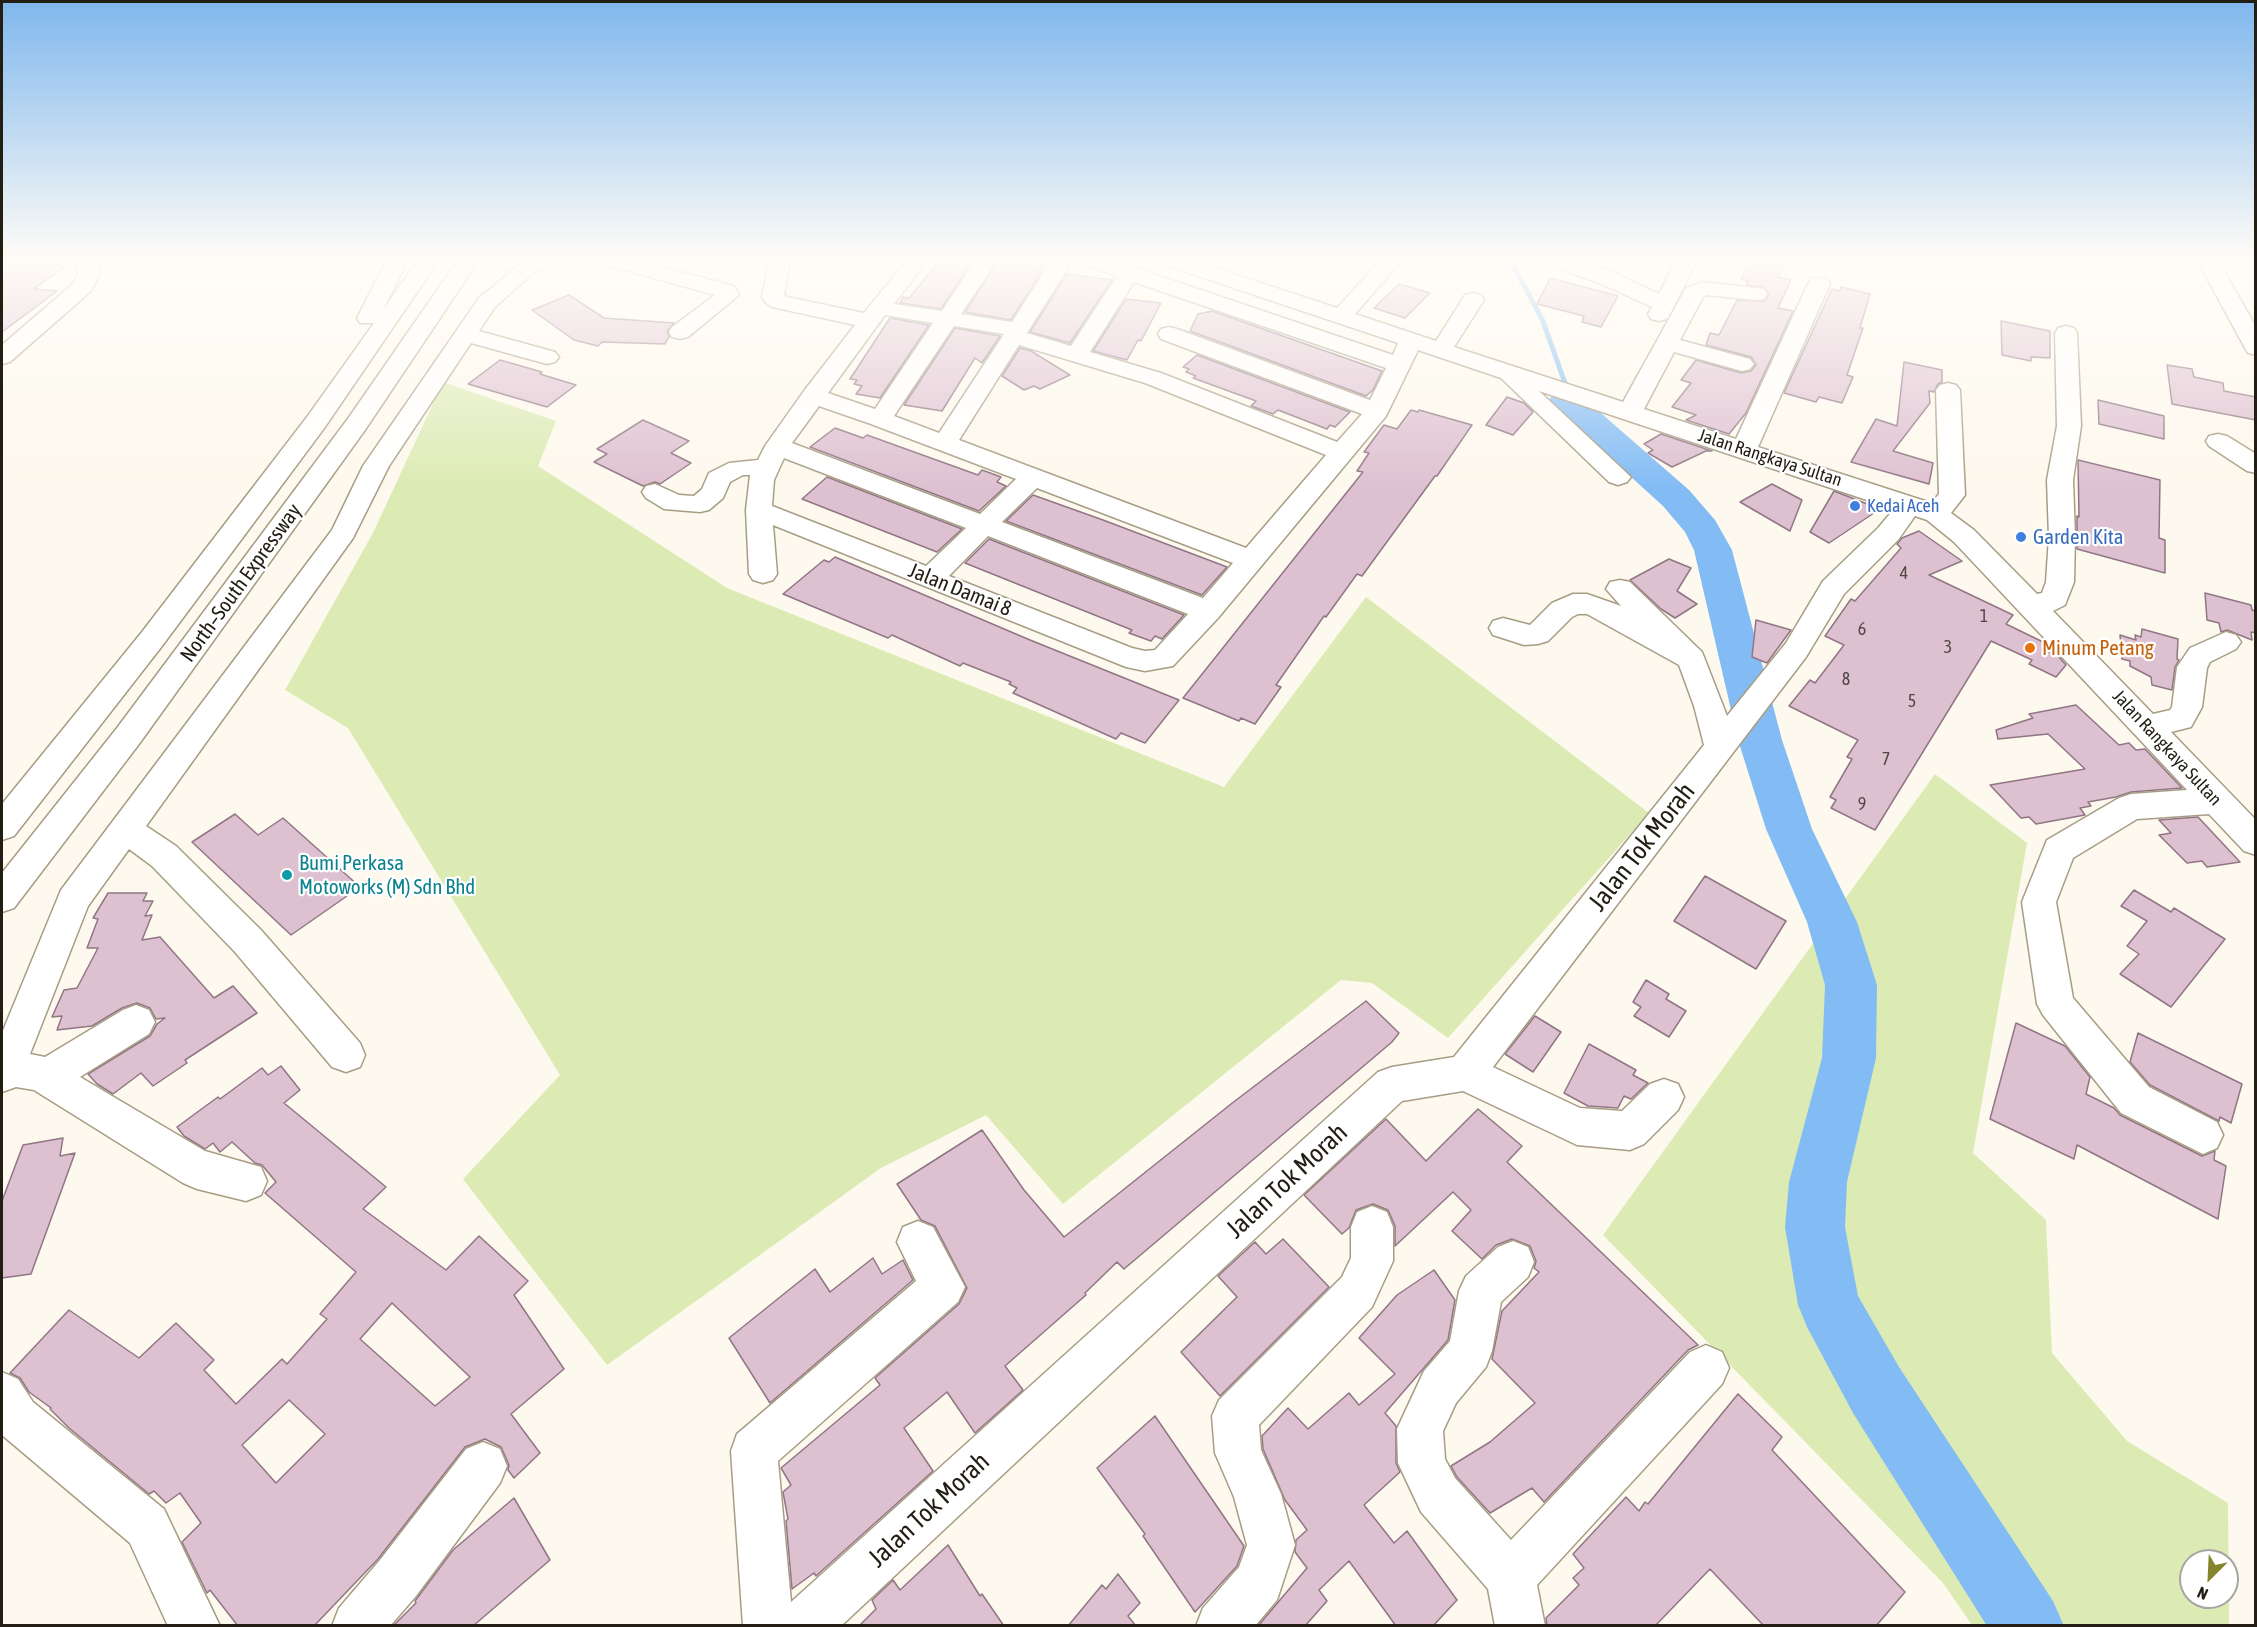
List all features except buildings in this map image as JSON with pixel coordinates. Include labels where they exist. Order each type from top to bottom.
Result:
[{"type":"main road","points":[[2,357],[26,336]]},
{"type":"main road","points":[[316,422],[360,336]]},
{"type":"main road","name":"North–South Expressway","points":[[2,827],[152,639],[316,422],[376,336]]},
{"type":"main road","name":"North–South Expressway","points":[[2,898],[128,736],[356,425],[417,336]]},
{"type":"main road","points":[[246,1181],[197,1169],[39,1073],[3,1072],[72,900],[344,532],[376,466],[466,336]]},
{"type":"main road","points":[[470,336],[547,357]]},
{"type":"main road","points":[[763,574],[759,510],[761,480],[772,457],[812,396],[858,336]]},
{"type":"main road","points":[[880,419],[936,336]]},
{"type":"main road","points":[[944,444],[1014,336]]},
{"type":"main road","points":[[1024,336],[1153,378],[1343,453]]},
{"type":"main road","points":[[1077,355],[1089,336]]},
{"type":"main road","points":[[1153,378],[1168,336]]},
{"type":"main road","points":[[1174,336],[1377,411]]},
{"type":"main road","points":[[1314,336],[1399,365]]},
{"type":"main road","name":"Jalan Rangkaya Sultan","points":[[1396,336],[1924,509],[1964,536],[2256,842]]},
{"type":"main road","points":[[1441,350],[1450,336]]},
{"type":"main road","points":[[1620,408],[1650,336]]},
{"type":"main road","points":[[1620,408],[1669,336]]},
{"type":"main road","points":[[1744,449],[1795,336]]},
{"type":"main road","points":[[2031,604],[2048,603],[2055,598],[2060,582],[2060,480],[2069,426],[2066,336]]},
{"type":"main road","points":[[655,492],[673,503],[700,504],[714,492],[718,478],[738,468],[772,457],[984,525],[1208,611],[1377,411],[1411,341]]},
{"type":"main road","points":[[1665,343],[1742,364]]},
{"type":"main road","points":[[1505,371],[1618,477]]},
{"type":"main road","name":"Jalan Tok Morah","points":[[803,1626],[1392,1085],[1465,1073],[1796,650],[1833,588],[1888,534],[1924,509],[1952,495],[1948,390]]},
{"type":"main road","points":[[812,396],[880,419],[1252,560]]},
{"type":"main road","points":[[2218,441],[2256,466]]},
{"type":"main road","points":[[930,578],[1034,477]]},
{"type":"main road","name":"Jalan Damai 8","points":[[759,510],[1126,657],[1145,661],[1163,659],[1208,611]]},
{"type":"main road","points":[[1620,589],[1692,659],[1709,705],[1738,724]]},
{"type":"main road","points":[[1503,628],[1524,634],[1538,634],[1547,628],[1562,610],[1573,604],[1587,604],[1617,616],[1692,659]]},
{"type":"main road","points":[[2147,727],[2180,719],[2187,707],[2192,667],[2200,655],[2226,642]]},
{"type":"main road","points":[[2203,1135],[2135,1100],[2056,1004],[2038,902],[2059,850],[2131,807],[2218,801]]},
{"type":"main road","points":[[125,829],[164,856],[248,941],[346,1056]]},
{"type":"main road","points":[[46,1077],[136,1022]]},
{"type":"main road","points":[[1465,1073],[1577,1126],[1630,1131],[1664,1097]]},
{"type":"main road","points":[[1221,1626],[1259,1582],[1271,1545],[1257,1494],[1238,1453],[1235,1416],[1357,1292],[1372,1261],[1372,1227]]},
{"type":"main road","points":[[768,1626],[754,1451],[943,1287],[918,1242]]},
{"type":"main road","points":[[1514,1262],[1481,1291],[1470,1351],[1440,1387],[1420,1429],[1422,1463],[1438,1495],[1511,1577],[1520,1626]]},
{"type":"main road","points":[[1511,1577],[1706,1368]]},
{"type":"main road","points":[[2,1395],[17,1418],[147,1526],[195,1626]]},
{"type":"main road","points":[[357,1626],[398,1578],[483,1466]]},
{"type":"green space","points":[[443,382],[556,421],[538,466],[727,588],[1224,787],[1366,597],[1649,813],[1448,1038],[1372,983],[1341,980],[1063,1204],[986,1115],[881,1168],[607,1365],[463,1179],[560,1075],[348,728],[285,690],[373,533]]},
{"type":"green space","points":[[1935,774],[2027,843],[1973,1153],[2046,1220],[2052,1353],[2127,1441],[2228,1503],[2228,1549],[2179,1549],[2179,1609],[2229,1609],[2229,1625],[1972,1625],[1943,1583],[1603,1235]]},
{"type":"waterway","points":[[1548,336],[1565,383]]},
{"type":"waterway","points":[[1566,400],[1676,498],[1702,528],[1713,550],[1760,740],[1789,829],[1832,922],[1851,985],[1849,1058],[1818,1182],[1815,1227],[1829,1305],[1876,1390],[2028,1626]]},
{"type":"place","name":"Kedai Aceh","points":[[1855,506]]},
{"type":"place","name":"Garden Kita","points":[[2021,537]]},
{"type":"place","name":"Minum Petang","points":[[2030,648]]},
{"type":"place","name":"Bumi Perkasa Motoworks (M) Sdn Bhd","points":[[287,875]]}]
